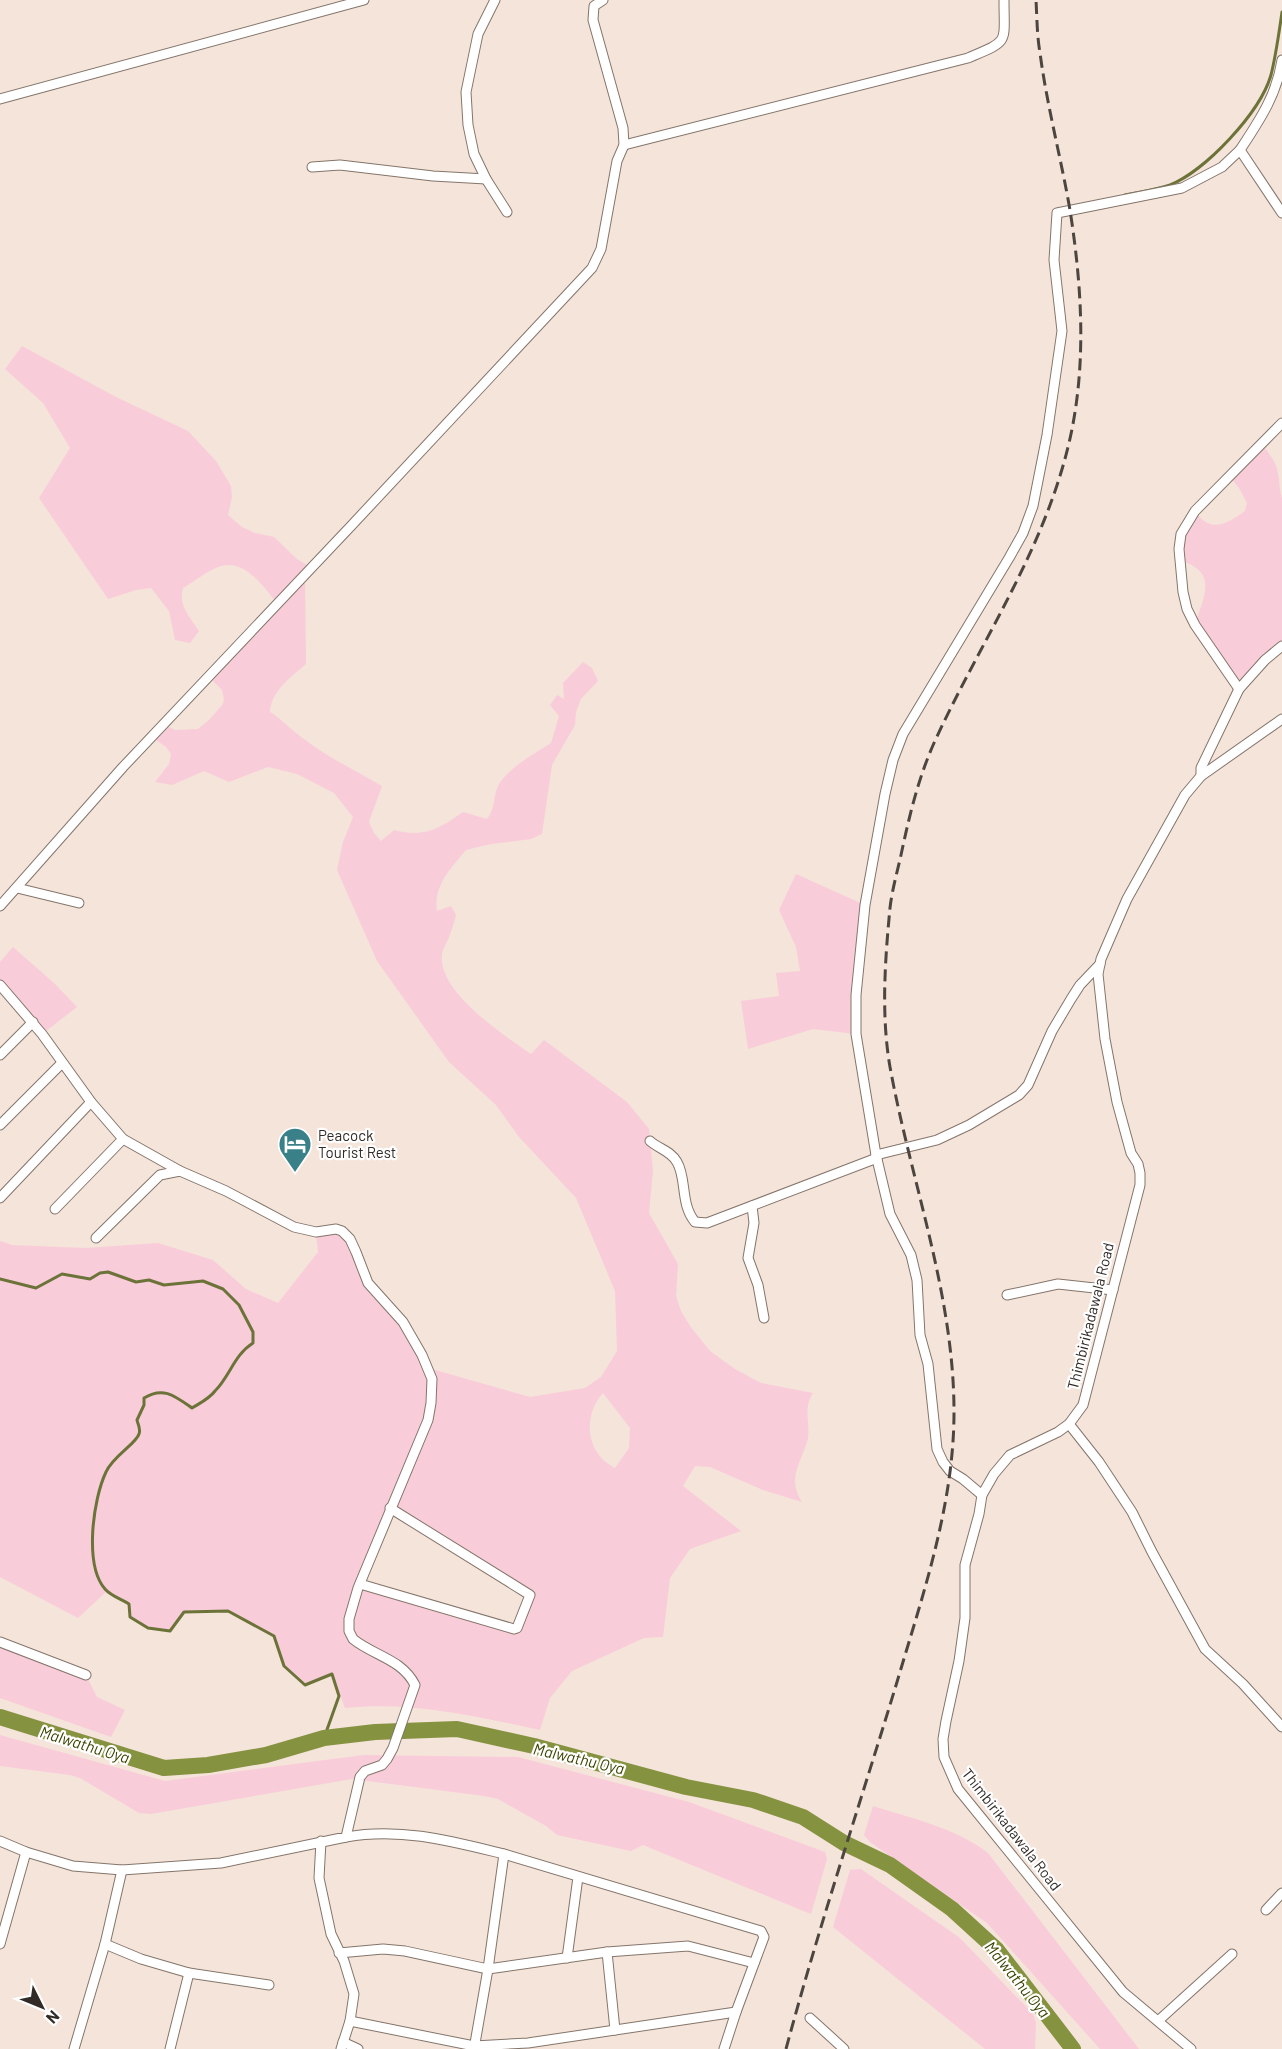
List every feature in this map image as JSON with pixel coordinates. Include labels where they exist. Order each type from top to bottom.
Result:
[{"type":"street","points":[[0,99],[364,0]]},
{"type":"street","points":[[495,0],[478,34],[466,92],[468,126],[474,154],[486,179],[507,212]]},
{"type":"street","points":[[3,903],[123,766],[592,268],[601,249],[617,161],[624,145],[623,128],[592,20],[594,6],[601,0]]},
{"type":"street","points":[[624,145],[968,58],[999,45],[1004,39],[1004,0]]},
{"type":"street","points":[[982,1495],[950,1471],[937,1449],[928,1364],[920,1335],[917,1280],[911,1255],[890,1214],[877,1156],[856,1034],[856,995],[865,905],[885,794],[893,760],[903,734],[1009,558],[1034,506],[1062,331],[1054,260],[1057,213],[1182,188],[1222,167],[1240,150],[1269,105],[1281,81],[1282,60]]},
{"type":"street","points":[[1240,150],[1282,213]]},
{"type":"street","points":[[312,167],[340,165],[433,176],[486,179]]},
{"type":"street","points":[[1239,689],[1195,625],[1187,609],[1179,549],[1181,534],[1195,511],[1282,423]]},
{"type":"street","points":[[1201,773],[1239,689],[1265,660],[1282,646]]},
{"type":"street","points":[[1201,773],[1282,719]]},
{"type":"street","name":"Thimbirikadawala Road","points":[[1191,2049],[1123,1992],[958,1789],[944,1757],[946,1721],[959,1661],[965,1618],[965,1565],[982,1495],[994,1474],[1010,1455],[1058,1432],[1069,1424],[1083,1405],[1140,1185],[1138,1164],[1131,1153],[1117,1102],[1105,1039],[1098,974],[1100,964],[1127,899],[1185,795],[1201,773]]},
{"type":"street","points":[[17,888],[79,903]]},
{"type":"street","points":[[0,891],[3,903]]},
{"type":"street","points":[[650,1141],[666,1151],[678,1163],[688,1214],[695,1222],[707,1223],[877,1156],[937,1140],[969,1125],[1019,1095],[1028,1085],[1052,1031],[1071,999],[1080,985],[1100,964]]},
{"type":"street","points":[[0,985],[33,1022],[91,1102],[123,1139],[180,1171],[226,1191],[294,1227],[316,1232],[336,1229],[342,1231],[350,1239],[368,1283],[403,1322],[422,1355],[432,1380],[428,1420],[390,1508],[360,1584],[349,1619],[352,1639],[401,1667],[416,1685],[393,1748],[382,1765],[365,1771],[360,1777],[346,1837]]},
{"type":"street","points":[[0,1055],[33,1022]]},
{"type":"street","points":[[0,1125],[62,1063]]},
{"type":"street","points":[[0,1198],[91,1102]]},
{"type":"street","points":[[55,1209],[123,1139]]},
{"type":"street","points":[[96,1238],[160,1175],[180,1171]]},
{"type":"street","points":[[752,1206],[754,1223],[748,1258],[758,1285],[764,1318]]},
{"type":"street","points":[[1007,1295],[1058,1284],[1113,1290]]},
{"type":"street","points":[[1069,1424],[1099,1462],[1132,1512],[1205,1649],[1243,1684],[1282,1727]]},
{"type":"street","points":[[360,1584],[514,1629],[518,1628],[530,1595],[390,1508]]},
{"type":"street","points":[[0,1642],[86,1676]]},
{"type":"street","points":[[0,1841],[26,1852],[73,1866],[122,1870],[221,1863],[321,1841],[383,1832],[436,1837],[504,1854],[761,1931],[764,1937],[724,2049]]},
{"type":"street","points":[[321,1841],[319,1878],[331,1934],[344,1961],[354,1994],[350,2021],[342,2045],[358,2049]]},
{"type":"street","points":[[0,1944],[26,1852]]},
{"type":"street","points":[[474,2048],[504,1854]]},
{"type":"street","points":[[74,2049],[105,1944],[122,1870]]},
{"type":"street","points":[[567,1958],[578,1877]]},
{"type":"street","points":[[1266,1910],[1282,1893]]},
{"type":"street","points":[[105,1944],[141,1959],[189,1973],[269,1985]]},
{"type":"street","points":[[339,1953],[383,1949],[405,1951],[488,1969],[607,1952],[688,1946],[754,1963]]},
{"type":"street","points":[[607,1952],[615,2030]]},
{"type":"street","points":[[1158,2021],[1232,1954]]},
{"type":"street","points":[[170,2049],[189,1973]]},
{"type":"street","points":[[350,2021],[474,2048],[528,2043],[736,2012]]},
{"type":"street","points":[[810,2018],[844,2049]]},
{"type":"shaded area","points":[[22,346],[116,397],[188,431],[216,461],[231,486],[232,497],[228,515],[242,527],[255,533],[274,537],[297,559],[312,568],[305,575],[306,664],[278,691],[271,704],[270,712],[315,747],[382,786],[369,822],[381,841],[394,830],[414,833],[431,830],[463,812],[487,819],[492,810],[497,788],[504,778],[523,761],[551,743],[559,716],[550,705],[557,695],[564,699],[563,683],[583,662],[592,668],[598,681],[581,699],[576,712],[575,725],[552,765],[542,834],[531,839],[466,850],[440,885],[436,902],[437,911],[451,906],[456,915],[442,954],[443,968],[450,983],[461,997],[505,1036],[531,1054],[544,1040],[627,1102],[649,1129],[653,1171],[649,1213],[678,1264],[676,1296],[681,1311],[690,1326],[710,1351],[735,1369],[761,1383],[813,1393],[808,1404],[808,1438],[795,1480],[802,1502],[763,1490],[710,1467],[695,1466],[683,1486],[741,1531],[690,1549],[670,1578],[663,1637],[644,1638],[572,1671],[550,1698],[540,1730],[419,1708],[370,1706],[345,1708],[332,1674],[305,1685],[284,1666],[274,1636],[228,1611],[184,1612],[170,1631],[148,1628],[130,1617],[129,1603],[106,1592],[78,1618],[0,1577],[0,1241],[12,1245],[85,1248],[158,1243],[213,1260],[246,1289],[278,1303],[318,1252],[316,1232],[342,1231],[362,1271],[403,1322],[428,1368],[530,1397],[585,1388],[601,1377],[617,1351],[615,1291],[576,1198],[519,1137],[496,1105],[449,1062],[377,961],[337,870],[343,842],[353,817],[334,793],[297,774],[268,767],[229,782],[204,771],[172,785],[155,782],[169,764],[171,754],[166,747],[152,737],[163,724],[175,730],[198,729],[209,720],[223,704],[224,699],[222,690],[208,676],[277,603],[260,582],[246,570],[230,565],[216,568],[183,588],[183,606],[199,631],[190,643],[175,640],[169,611],[151,588],[108,599],[39,498],[70,448],[43,403],[5,369]],"holes":[[[603,1393],[630,1428],[629,1448],[615,1468],[598,1454],[590,1434],[592,1412]],[[391,1508],[530,1595],[514,1629],[360,1584]]]},
{"type":"shaded area","points":[[1262,444],[1276,466],[1282,498],[1282,646],[1239,689],[1195,625],[1204,594],[1204,578],[1200,571],[1192,565],[1179,560],[1179,549],[1195,511],[1207,523],[1213,525],[1232,520],[1245,511],[1247,503],[1230,477]]},
{"type":"shaded area","points":[[796,874],[865,905],[856,1034],[813,1029],[748,1049],[741,1001],[779,996],[776,973],[800,971],[796,947],[779,910]]},
{"type":"shaded area","points":[[13,947],[77,1007],[42,1034],[0,985],[0,962]]},
{"type":"shaded area","points":[[0,1642],[86,1675],[97,1697],[125,1710],[111,1737],[0,1698]]},
{"type":"shaded area","points":[[0,1735],[165,1781],[364,1755],[518,1757],[689,1802],[825,1852],[827,1859],[811,1914],[643,1845],[631,1851],[557,1835],[546,1826],[498,1799],[484,1796],[352,1779],[151,1814],[139,1813],[80,1778],[0,1766]]},
{"type":"shaded area","points":[[873,1806],[948,1830],[988,1853],[1139,2049],[1100,2049],[987,1923],[870,1842],[864,1835]]},
{"type":"shaded area","points":[[861,1869],[960,1938],[1033,2014],[1036,2023],[1035,2049],[985,2049],[833,1927],[850,1870]]},
{"type":"waterway","points":[[1125,195],[1165,187],[1184,178],[1230,139],[1256,106],[1265,90],[1271,75],[1282,12]]},
{"type":"waterway","points":[[0,1279],[36,1288],[62,1274],[90,1279],[100,1273],[108,1272],[136,1282],[149,1280],[164,1285],[203,1281],[223,1289],[239,1305],[253,1332],[253,1343],[241,1353],[213,1394],[192,1408],[169,1394],[157,1393],[144,1398],[144,1405],[137,1420],[139,1434],[134,1442],[109,1466],[101,1484],[94,1515],[94,1564],[98,1578],[105,1589],[129,1604],[130,1617],[148,1628],[170,1631],[184,1612],[228,1611],[274,1636],[284,1666],[305,1685],[332,1674],[339,1696],[324,1738]]},
{"type":"waterway","name":"Malwathu Oya","points":[[0,1717],[164,1768],[208,1765],[266,1755],[324,1738],[375,1732],[457,1729],[534,1746],[686,1787],[753,1800],[803,1817],[844,1843],[890,1865],[952,1909],[997,1950],[1073,2049]]},
{"type":"railway","points":[[786,2049],[926,1582],[949,1481],[954,1412],[947,1324],[930,1238],[890,1067],[886,1028],[885,967],[892,895],[923,770],[952,706],[1027,560],[1058,483],[1075,414],[1080,356],[1080,297],[1070,210],[1038,40],[1036,0]]},
{"type":"place","name":"Peacock Tourist Rest","points":[[295,1173]]}]
